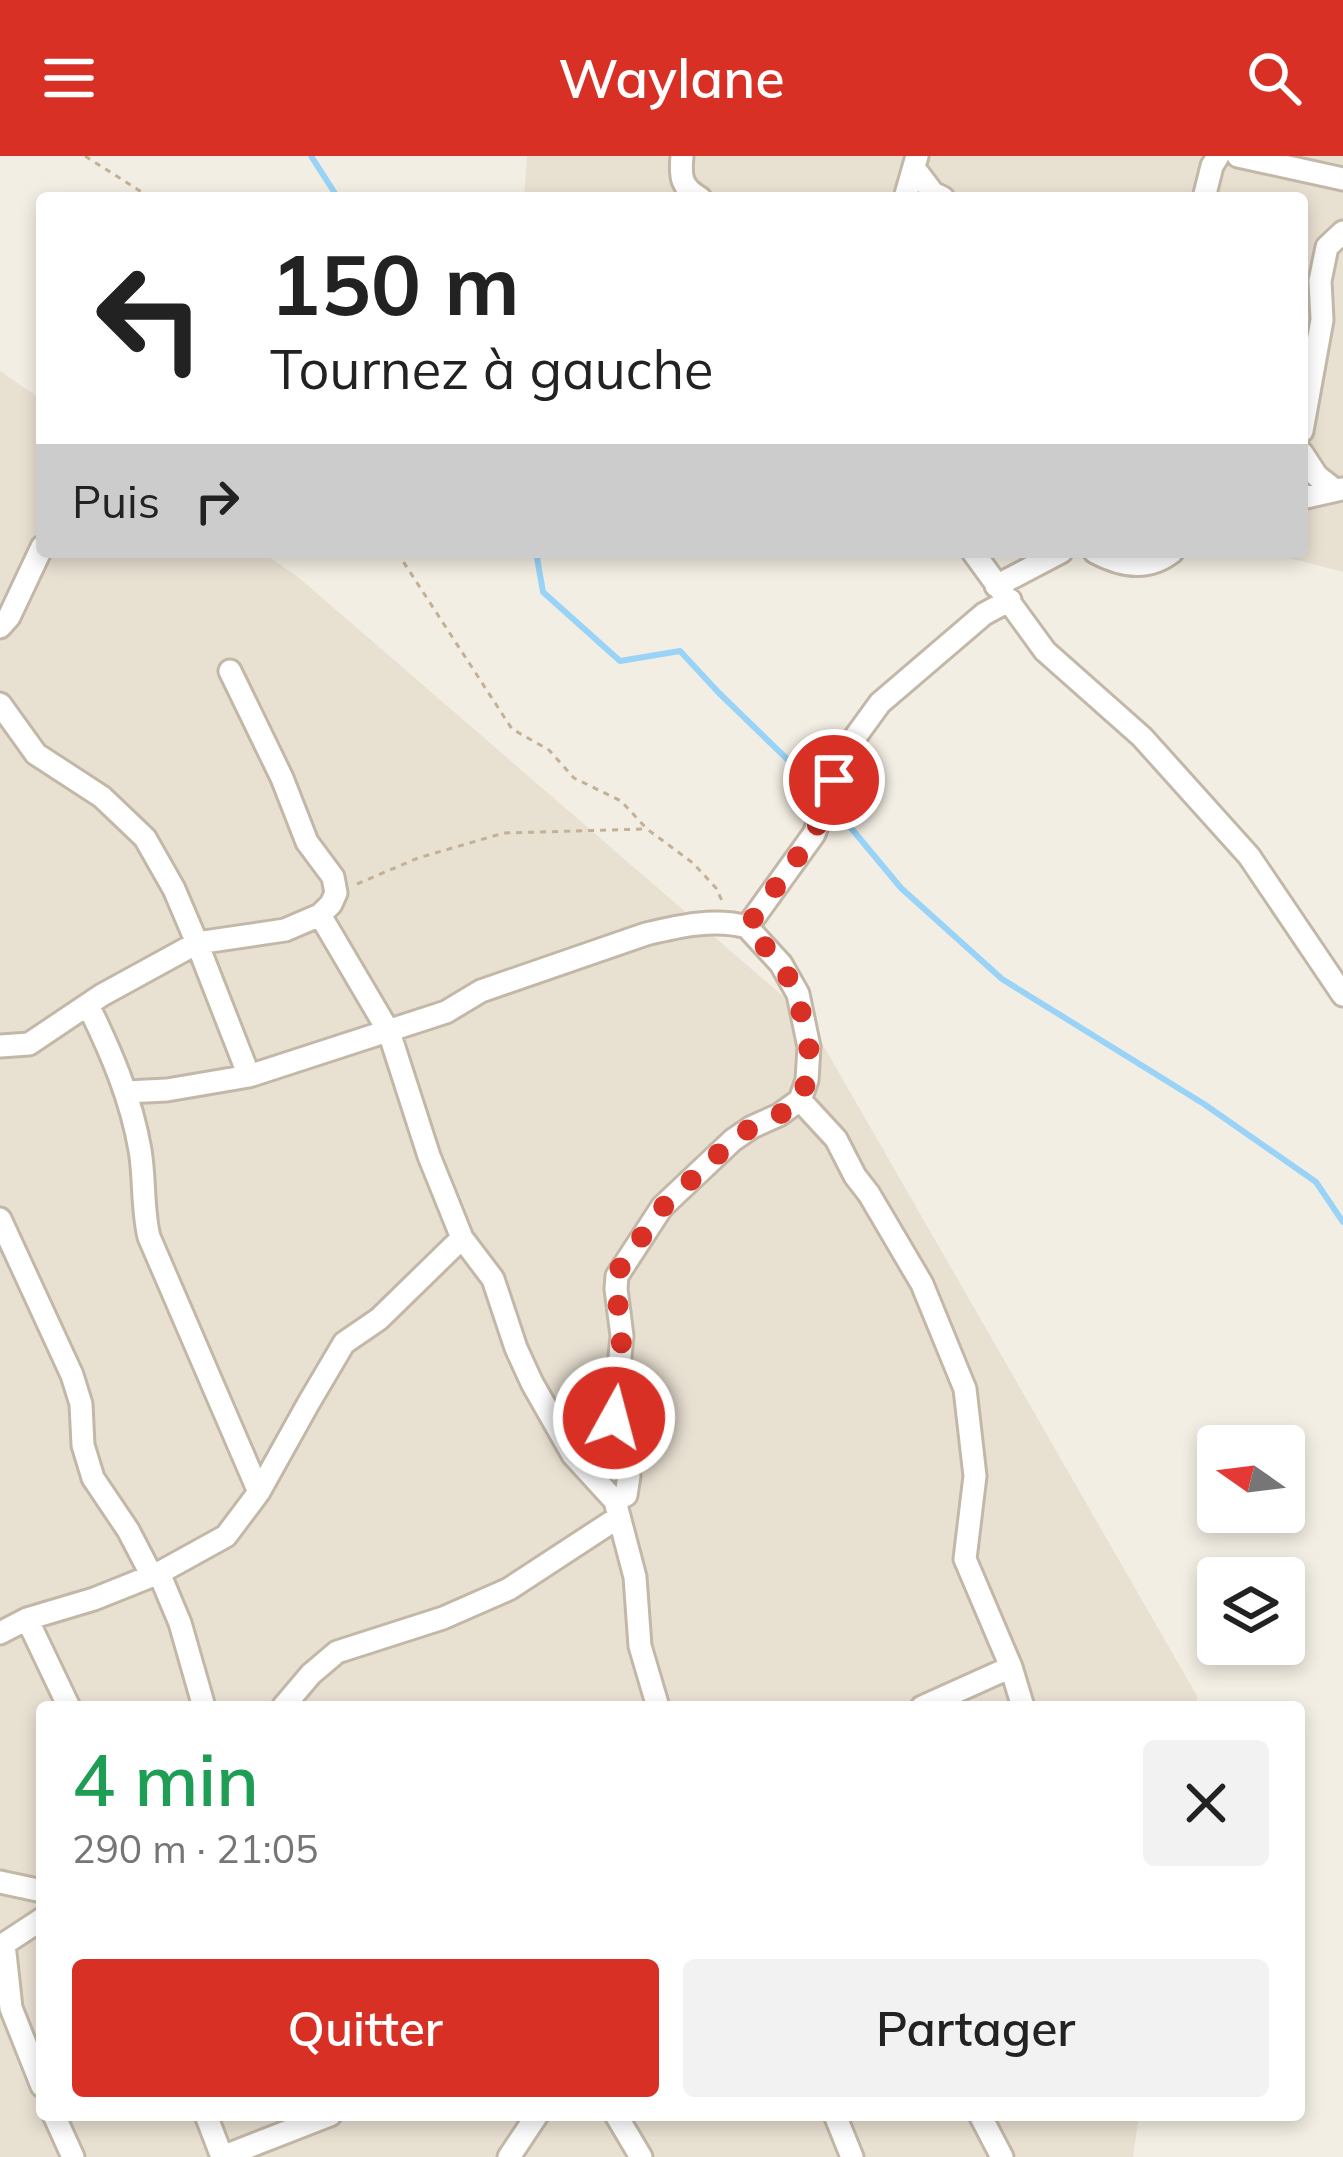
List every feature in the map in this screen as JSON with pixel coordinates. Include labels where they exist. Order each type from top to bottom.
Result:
[{"type":"street","points":[[682,156],[682,183],[691,192]]},
{"type":"street","points":[[1206,192],[1219,156]]},
{"type":"street","points":[[1238,156],[1343,179]]},
{"type":"street","points":[[907,192],[916,162]]},
{"type":"street","points":[[916,162],[932,192]]},
{"type":"street","points":[[1308,398],[1322,320],[1320,281],[1327,247],[1343,232]]},
{"type":"street","points":[[1308,462],[1317,476],[1339,489]]},
{"type":"street","points":[[1308,497],[1339,489]]},
{"type":"street","points":[[0,627],[37,558]]},
{"type":"street","points":[[977,558],[1045,651],[1142,737],[1249,856],[1343,995]]},
{"type":"street","points":[[738,924],[814,834],[848,746],[880,703],[1003,593],[1053,558]]},
{"type":"street","points":[[1112,558],[1146,565],[1164,558]]},
{"type":"street","points":[[0,1046],[29,1044],[197,943],[285,930],[320,915],[332,904],[333,877],[307,842],[230,671]]},
{"type":"street","points":[[0,704],[36,754],[102,797],[146,838],[174,889],[249,1076]]},
{"type":"street","points":[[320,915],[389,1032],[429,1156],[462,1238],[493,1279],[532,1383],[573,1455],[617,1509],[635,1577],[640,1646],[656,1701]]},
{"type":"street","points":[[126,1092],[249,1076],[389,1032],[446,1012],[481,991],[674,927],[738,924],[781,964],[797,994],[809,1047],[800,1100],[733,1140],[662,1208],[620,1268],[616,1289],[622,1336],[614,1418],[629,1476],[626,1496],[617,1509],[509,1589],[443,1618],[337,1652],[288,1701]]},
{"type":"street","points":[[88,1005],[126,1092],[140,1153],[149,1237],[260,1492]]},
{"type":"street","points":[[800,1100],[836,1139],[922,1284],[965,1390],[975,1477],[965,1559],[1021,1701]]},
{"type":"street","points":[[0,1219],[72,1375],[93,1478],[181,1622],[202,1701]]},
{"type":"street","points":[[0,1633],[27,1619],[156,1575],[226,1536],[260,1492],[344,1343],[379,1319],[462,1238]]},
{"type":"street","points":[[27,1619],[66,1701]]},
{"type":"street","points":[[935,1701],[1010,1667]]},
{"type":"street","points":[[0,1882],[36,1891]]},
{"type":"street","points":[[36,1923],[2,1945],[10,2008],[36,2071]]},
{"type":"street","points":[[57,2121],[73,2157]]},
{"type":"street","points":[[208,2121],[222,2157],[315,2121]]},
{"type":"street","points":[[509,2157],[533,2121]]},
{"type":"street","points":[[620,2121],[641,2157]]},
{"type":"street","points":[[837,2121],[852,2157]]},
{"type":"street","points":[[983,2121],[1001,2157]]},
{"type":"path","points":[[85,156],[142,192]]},
{"type":"path","points":[[401,558],[512,729],[549,750],[574,778],[621,801],[646,830],[693,863],[722,896],[738,924]]},
{"type":"path","points":[[336,892],[418,858],[504,833],[646,830]]},
{"type":"shaded area","points":[[527,156],[1343,156],[1343,572],[1289,558],[1308,558],[1308,192],[524,192]]},
{"type":"shaded area","points":[[0,371],[36,396],[36,558],[271,558],[807,1017],[1197,1696],[1197,1701],[36,1701],[36,2121],[1138,2121],[1133,2157],[0,2157]]},
{"type":"waterway","points":[[311,156],[334,192]]},
{"type":"waterway","points":[[537,558],[543,592],[620,661],[680,651],[822,793]]},
{"type":"waterway","points":[[831,804],[901,888],[1002,979],[1204,1104],[1316,1182],[1343,1222]]},
{"type":"route","points":[[614,1418],[622,1336],[616,1289],[620,1268],[662,1208],[733,1140],[800,1100],[807,1080],[809,1047],[797,994],[781,964],[747,927],[814,834],[834,780]]}]
